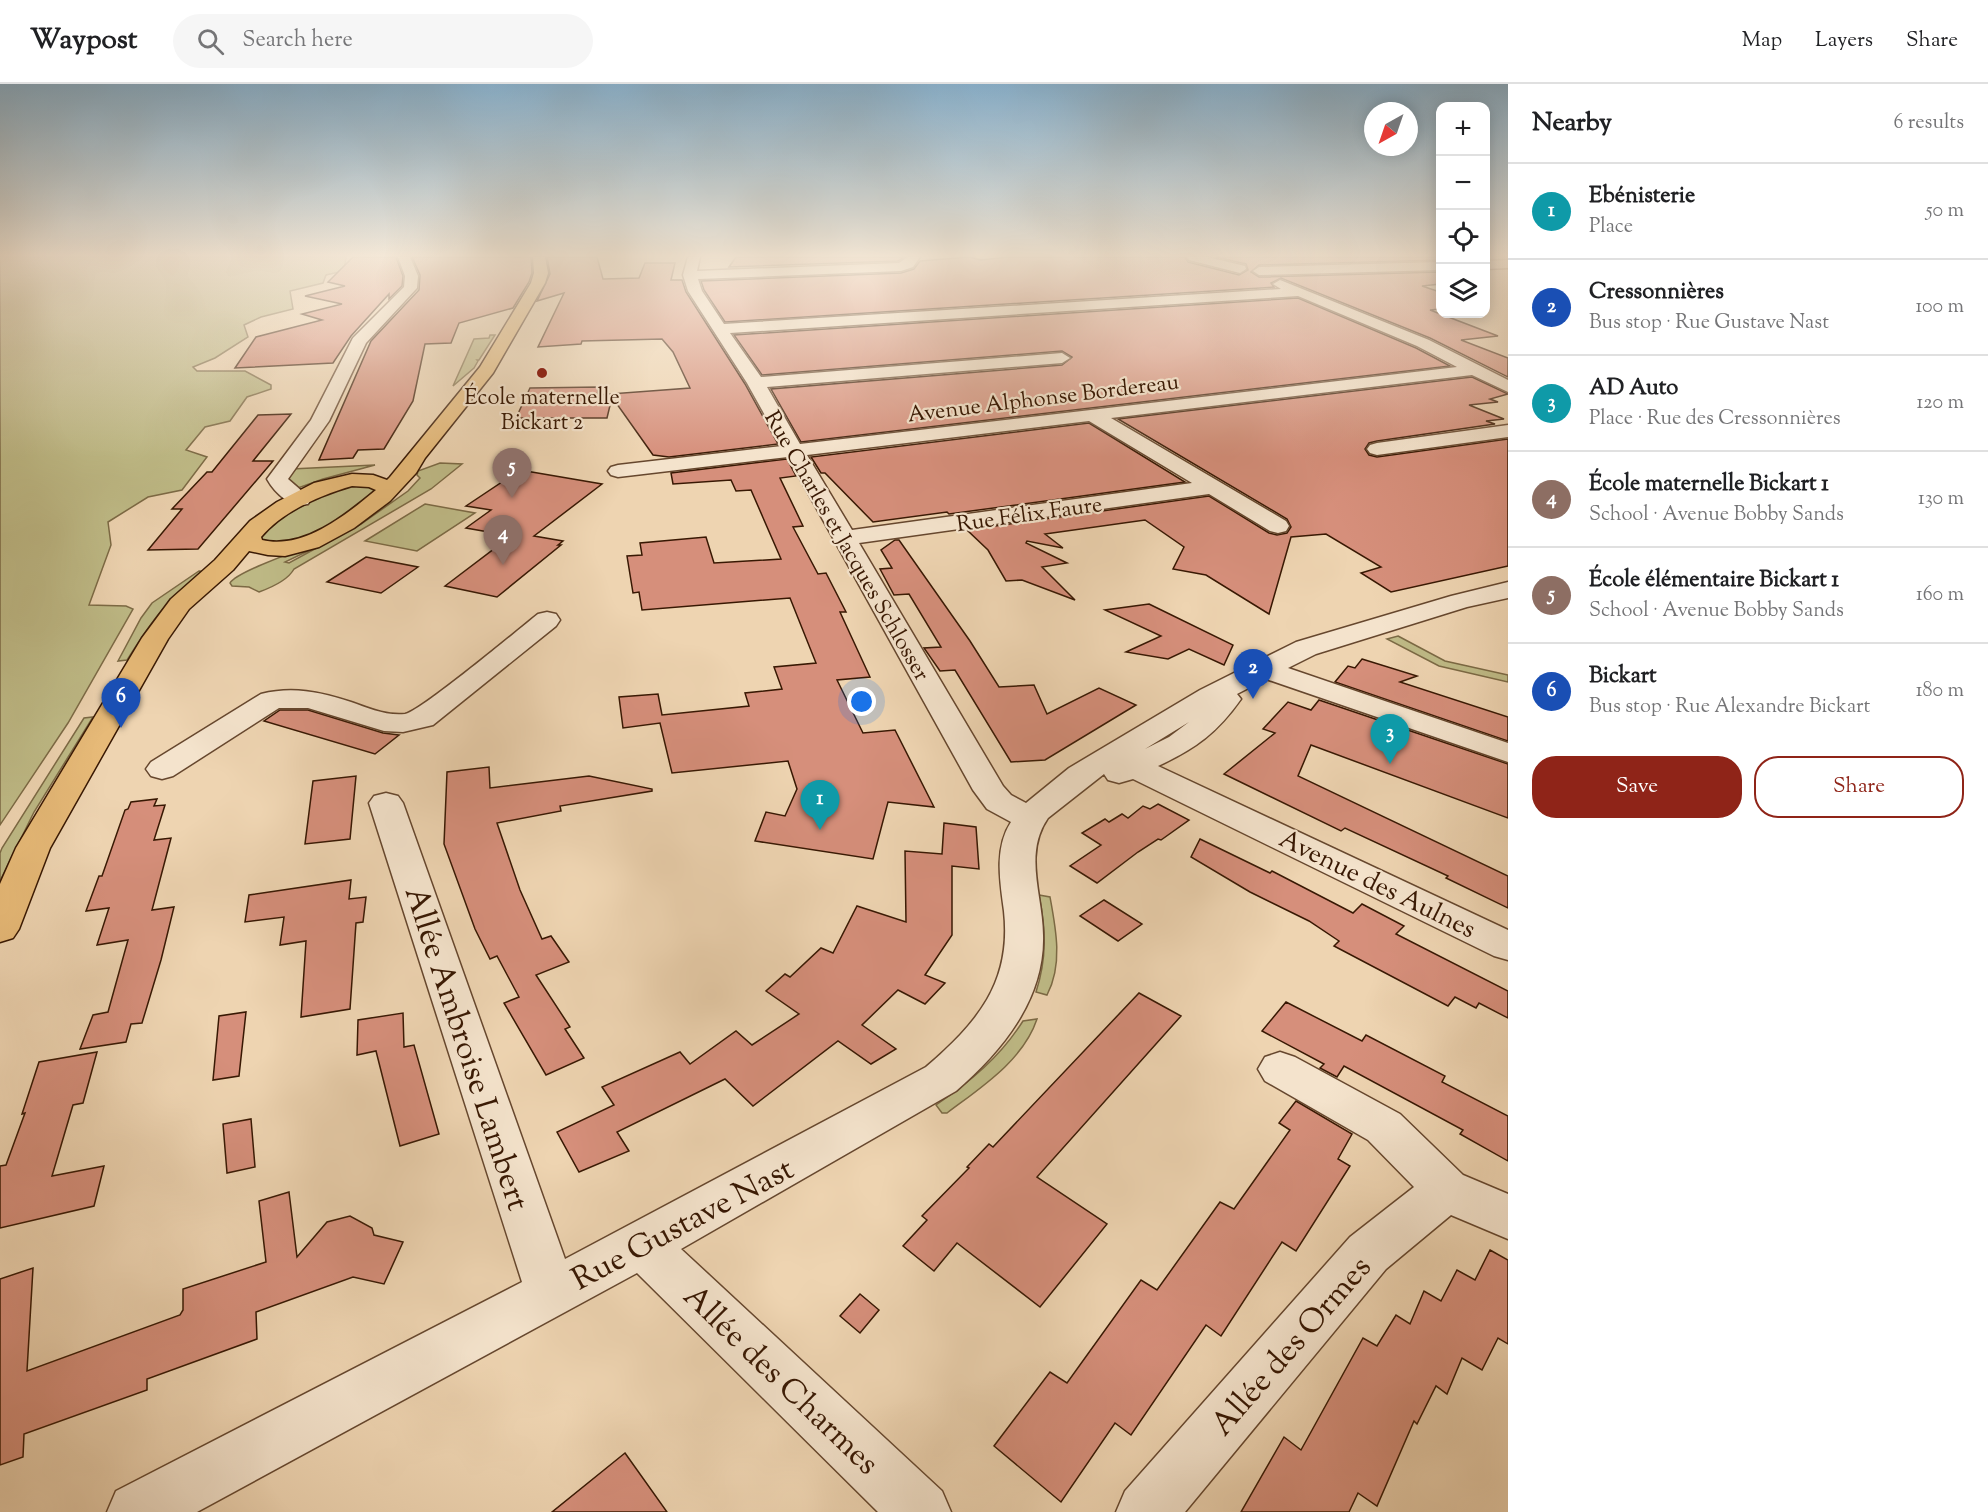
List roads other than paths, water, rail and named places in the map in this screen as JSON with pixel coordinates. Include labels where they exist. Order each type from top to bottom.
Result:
[{"type":"main road","points":[[188,596],[354,518],[389,489],[412,466],[416,456],[498,354],[515,324]]},
{"type":"main road","points":[[0,929],[33,848],[155,638],[188,596],[224,565],[249,535],[270,517],[322,488],[390,468],[416,456]]},
{"type":"main road","points":[[352,480],[373,481],[389,489]]},
{"type":"main road","points":[[249,535],[251,544],[260,548],[298,546]]},
{"type":"street","points":[[300,499],[281,486],[277,479],[320,421],[359,340],[375,324]]},
{"type":"street","name":"Rue Charles et Jacques Schlosser","points":[[716,324],[756,383],[988,790],[999,801],[1040,809]]},
{"type":"street","points":[[720,329],[804,324]]},
{"type":"street","points":[[1375,324],[1423,344],[1508,387]]},
{"type":"street","points":[[756,383],[1062,358]]},
{"type":"street","name":"Avenue Alphonse Bordereau","points":[[618,471],[1474,370]]},
{"type":"street","points":[[1092,415],[1278,526]]},
{"type":"street","points":[[1377,449],[1508,431]]},
{"type":"street","name":"Rue Félix Faure","points":[[845,538],[1213,487]]},
{"type":"street","points":[[1040,809],[1080,775],[1210,696],[1306,648],[1461,601],[1508,590]]},
{"type":"street","points":[[1461,601],[1508,611]]},
{"type":"street","points":[[162,769],[270,700],[285,696],[301,696],[392,724],[416,721],[431,712],[547,620]]},
{"type":"street","points":[[1040,809],[1180,744],[1195,733],[1253,675]]},
{"type":"street","points":[[1253,675],[1508,753]]},
{"type":"street","points":[[1134,767],[1130,759],[1135,754],[1178,728],[1210,696]]},
{"type":"street","name":"Avenue des Aulnes","points":[[1180,744],[1176,756],[1177,765],[1191,784],[1248,820]]},
{"type":"street","name":"Avenue des Aulnes","points":[[1134,767],[1508,945]]},
{"type":"street","name":"Allée Ambroise Lambert","points":[[386,803],[551,1293]]},
{"type":"street","name":"Rue Gustave Nast","points":[[137,1512],[642,1245],[941,1079],[982,1042],[1019,980],[1024,948],[1017,854],[1040,809]]},
{"type":"street","points":[[1280,1069],[1384,1127],[1446,1190],[1508,1217]]},
{"type":"street","name":"Allée des Ormes","points":[[1146,1512],[1368,1253],[1446,1190]]},
{"type":"street","name":"Allée des Charmes","points":[[642,1245],[921,1512]]},
{"type":"place","name":"École maternelle Bickart 2","points":[[542,373]]},
{"type":"place","name":"École élémentaire Bickart 1","points":[[512,498]]},
{"type":"place","name":"École maternelle Bickart 1","points":[[503,565]]},
{"type":"place","name":"Cressonnières","points":[[1253,699]]},
{"type":"place","name":"Bickart","points":[[121,728]]},
{"type":"place","name":"AD Auto","points":[[1390,764]]},
{"type":"place","name":"Ebénisterie","points":[[820,830]]}]
